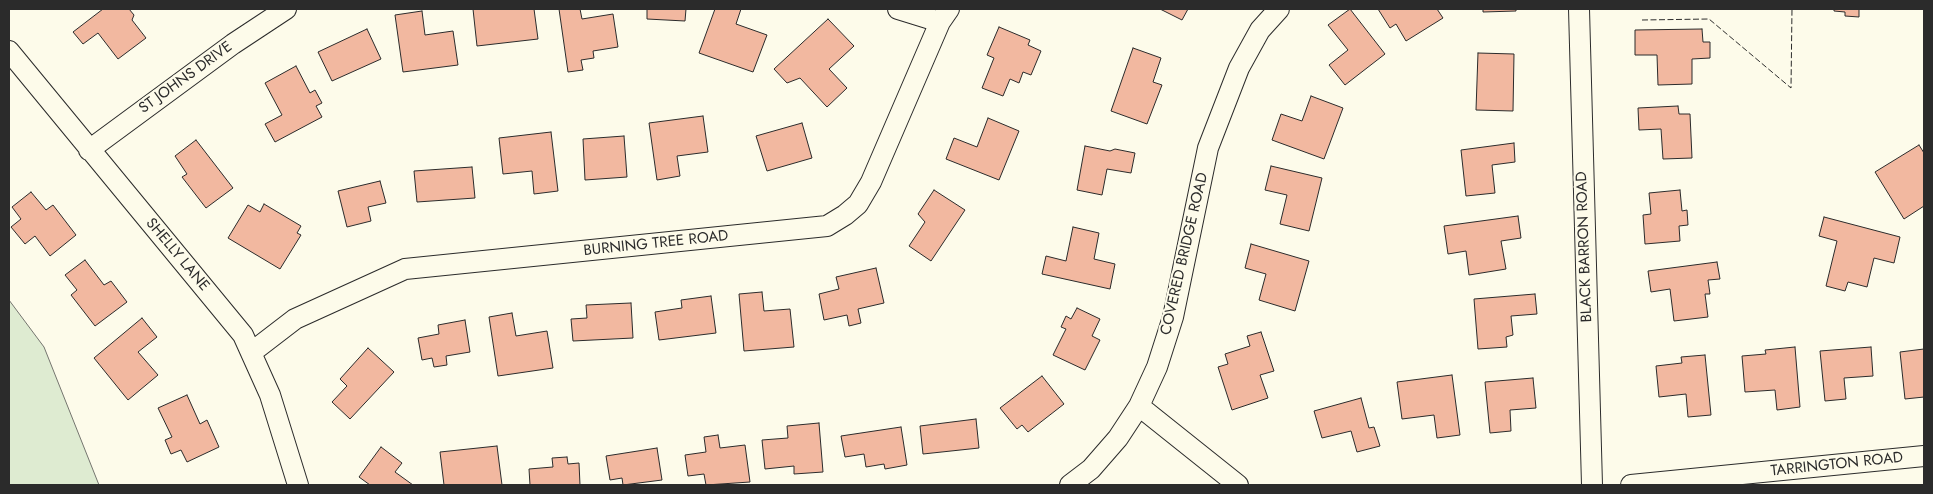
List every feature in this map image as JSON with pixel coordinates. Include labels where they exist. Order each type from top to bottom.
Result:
[{"type":"street","name":"ST JOHNS DRIVE","points":[[89,150],[233,44],[286,9]]},
{"type":"street","points":[[898,9],[944,15]]},
{"type":"street","name":"COVERED BRIDGE ROAD","points":[[1070,485],[1091,469],[1118,438],[1139,406],[1157,367],[1172,317],[1208,148],[1239,68],[1260,30],[1279,9]]},
{"type":"street","name":"BLACK BARRON ROAD","points":[[1579,9],[1592,485]]},
{"type":"street","name":"BURNING TREE ROAD","points":[[252,352],[295,319],[404,269],[827,226],[858,204],[871,182],[944,15]]},
{"type":"street","name":"SHELLY LANE","points":[[9,51],[243,335],[276,411],[298,485]]},
{"type":"street","points":[[1139,406],[1238,485]]},
{"type":"street","name":"TARRINGTON ROAD","points":[[1631,485],[1924,456]]},
{"type":"green space","points":[[9,300],[44,347],[99,485],[9,485]]},
{"type":"building","points":[[103,9],[129,9],[134,15],[132,20],[146,38],[118,59],[98,33],[83,44],[73,32]]},
{"type":"building","points":[[473,9],[534,9],[538,39],[477,46]]},
{"type":"building","points":[[559,9],[580,9],[582,19],[613,14],[618,47],[593,51],[594,58],[581,60],[583,70],[568,72]]},
{"type":"building","points":[[647,9],[686,9],[685,21],[647,19]]},
{"type":"building","points":[[715,9],[741,9],[736,24],[767,35],[753,72],[699,53]]},
{"type":"building","points":[[1160,9],[1188,9],[1182,20]]},
{"type":"building","points":[[1350,9],[1385,54],[1345,85],[1329,65],[1348,50],[1328,25]]},
{"type":"building","points":[[1378,9],[1437,9],[1443,18],[1406,41],[1396,24],[1390,28]]},
{"type":"building","points":[[1483,9],[1516,9],[1516,11],[1483,12]]},
{"type":"building","points":[[1834,9],[1859,9],[1859,17],[1845,16],[1845,12],[1834,11]]},
{"type":"building","points":[[422,11],[425,35],[453,31],[458,65],[403,72],[395,15]]},
{"type":"building","points":[[828,19],[854,46],[829,69],[847,88],[827,107],[800,78],[787,83],[774,69]]},
{"type":"building","points":[[999,27],[1030,40],[1028,45],[1041,51],[1031,75],[1023,72],[1019,83],[1010,79],[1003,96],[982,88],[994,58],[987,55]]},
{"type":"building","points":[[367,29],[381,59],[332,81],[318,52]]},
{"type":"building","points":[[1702,29],[1703,42],[1710,42],[1710,58],[1692,59],[1692,84],[1658,85],[1657,55],[1635,55],[1635,30]]},
{"type":"building","points":[[1133,48],[1161,58],[1153,82],[1162,85],[1147,124],[1111,111]]},
{"type":"building","points":[[1478,53],[1514,54],[1513,111],[1476,110]]},
{"type":"building","points":[[296,66],[310,93],[315,90],[322,103],[316,106],[322,117],[275,142],[265,124],[282,115],[265,83]]},
{"type":"building","points":[[1311,96],[1343,108],[1324,159],[1272,140],[1281,114],[1302,121]]},
{"type":"building","points":[[1678,106],[1679,114],[1690,114],[1692,158],[1663,159],[1661,129],[1639,130],[1638,108]]},
{"type":"building","points":[[703,116],[708,152],[677,156],[680,176],[657,180],[649,123]]},
{"type":"building","points":[[988,118],[1019,131],[999,180],[946,159],[954,138],[977,147]]},
{"type":"building","points":[[802,123],[812,158],[767,171],[756,136]]},
{"type":"building","points":[[551,132],[558,191],[534,194],[532,171],[503,174],[499,138]]},
{"type":"building","points":[[624,136],[627,177],[585,180],[583,139]]},
{"type":"building","points":[[196,140],[233,188],[206,208],[182,177],[187,174],[175,156]]},
{"type":"building","points":[[1514,143],[1515,162],[1492,165],[1495,193],[1466,196],[1461,150]]},
{"type":"building","points":[[1919,145],[1924,153],[1924,206],[1904,219],[1875,172]]},
{"type":"building","points":[[1085,146],[1135,153],[1131,173],[1107,169],[1102,195],[1077,190]]},
{"type":"building","points":[[1271,166],[1322,178],[1309,231],[1280,224],[1287,195],[1265,190]]},
{"type":"building","points":[[472,167],[475,198],[417,202],[414,171]]},
{"type":"building","points":[[380,181],[386,203],[368,207],[371,221],[347,227],[338,191]]},
{"type":"building","points":[[934,190],[965,210],[931,261],[909,246],[925,222],[918,214]]},
{"type":"building","points":[[1680,190],[1682,211],[1687,210],[1688,225],[1679,226],[1680,241],[1645,244],[1643,215],[1651,214],[1649,193]]},
{"type":"building","points":[[31,192],[46,210],[53,205],[76,235],[50,256],[35,236],[25,244],[11,227],[21,219],[12,207]]},
{"type":"building","points":[[264,204],[301,226],[297,233],[301,235],[280,269],[228,238],[248,205],[260,212]]},
{"type":"building","points":[[1518,216],[1521,238],[1501,241],[1506,269],[1469,275],[1466,251],[1448,254],[1444,226]]},
{"type":"building","points":[[1824,217],[1900,237],[1894,263],[1874,258],[1867,287],[1848,282],[1845,291],[1826,286],[1837,241],[1819,236]]},
{"type":"building","points":[[1073,227],[1099,233],[1094,259],[1115,264],[1110,289],[1042,274],[1046,256],[1066,261]]},
{"type":"building","points":[[1251,244],[1309,261],[1295,311],[1259,300],[1266,274],[1245,268]]},
{"type":"building","points":[[85,260],[104,285],[111,281],[127,302],[95,326],[71,295],[77,290],[65,275]]},
{"type":"building","points":[[1717,262],[1720,279],[1708,280],[1710,294],[1705,294],[1708,317],[1674,321],[1670,289],[1651,292],[1648,271]]},
{"type":"building","points":[[876,268],[884,303],[858,309],[861,323],[849,326],[847,315],[824,320],[819,294],[839,289],[836,277]]},
{"type":"building","points":[[762,292],[764,311],[790,309],[794,347],[744,351],[739,294]]},
{"type":"building","points":[[1535,294],[1537,314],[1511,316],[1513,335],[1506,337],[1507,347],[1478,349],[1474,299]]},
{"type":"building","points":[[711,296],[716,333],[659,340],[655,312],[682,308],[681,300]]},
{"type":"building","points":[[631,303],[633,338],[573,341],[571,319],[587,318],[586,305]]},
{"type":"building","points":[[1077,308],[1100,319],[1092,336],[1100,340],[1085,370],[1053,355],[1066,329],[1061,327],[1066,316],[1071,319]]},
{"type":"building","points":[[512,313],[516,336],[547,331],[553,368],[498,376],[489,317]]},
{"type":"building","points":[[142,318],[157,337],[138,352],[158,375],[128,400],[94,358]]},
{"type":"building","points":[[465,320],[470,352],[446,356],[447,365],[434,367],[432,358],[422,360],[418,338],[439,334],[438,325]]},
{"type":"building","points":[[1261,332],[1274,371],[1260,375],[1268,398],[1232,410],[1218,367],[1228,364],[1225,354],[1250,346],[1247,336]]},
{"type":"building","points":[[1795,347],[1800,407],[1777,410],[1775,390],[1745,392],[1742,356],[1766,354],[1765,350]]},
{"type":"building","points":[[1871,347],[1873,376],[1844,378],[1846,399],[1825,401],[1820,351]]},
{"type":"building","points":[[368,348],[394,372],[350,419],[332,402],[347,386],[340,379]]},
{"type":"building","points":[[1924,349],[1924,397],[1905,399],[1900,352]]},
{"type":"building","points":[[1705,355],[1711,415],[1688,417],[1686,394],[1659,397],[1656,366],[1682,363],[1681,357]]},
{"type":"building","points":[[1452,375],[1460,435],[1437,438],[1434,415],[1402,419],[1397,382]]},
{"type":"building","points":[[1042,376],[1064,404],[1028,432],[1022,425],[1017,429],[1000,408]]},
{"type":"building","points":[[1533,378],[1536,408],[1510,410],[1511,431],[1490,433],[1485,382]]},
{"type":"building","points":[[187,395],[200,424],[207,420],[219,447],[187,462],[181,450],[171,454],[165,440],[172,437],[158,408]]},
{"type":"building","points":[[1361,398],[1369,428],[1374,427],[1380,446],[1357,452],[1351,431],[1322,438],[1314,411]]},
{"type":"building","points":[[976,419],[979,448],[923,454],[920,426]]},
{"type":"building","points":[[819,423],[823,472],[794,474],[794,466],[765,469],[762,440],[788,438],[787,426]]},
{"type":"building","points":[[901,427],[907,465],[885,469],[884,464],[866,467],[864,454],[845,457],[841,436]]},
{"type":"building","points":[[718,435],[720,448],[745,445],[750,482],[706,485],[704,474],[688,476],[685,455],[706,452],[704,437]]},
{"type":"building","points":[[497,446],[502,485],[444,485],[440,452]]},
{"type":"building","points":[[381,447],[402,463],[395,472],[413,485],[370,485],[359,477]]},
{"type":"building","points":[[657,448],[662,480],[623,485],[622,478],[610,480],[606,456]]},
{"type":"building","points":[[567,457],[568,464],[579,463],[580,485],[530,485],[529,469],[553,467],[552,458]]},
{"type":"fence","points":[[1642,20],[1709,19],[1791,88],[1792,9]]}]
